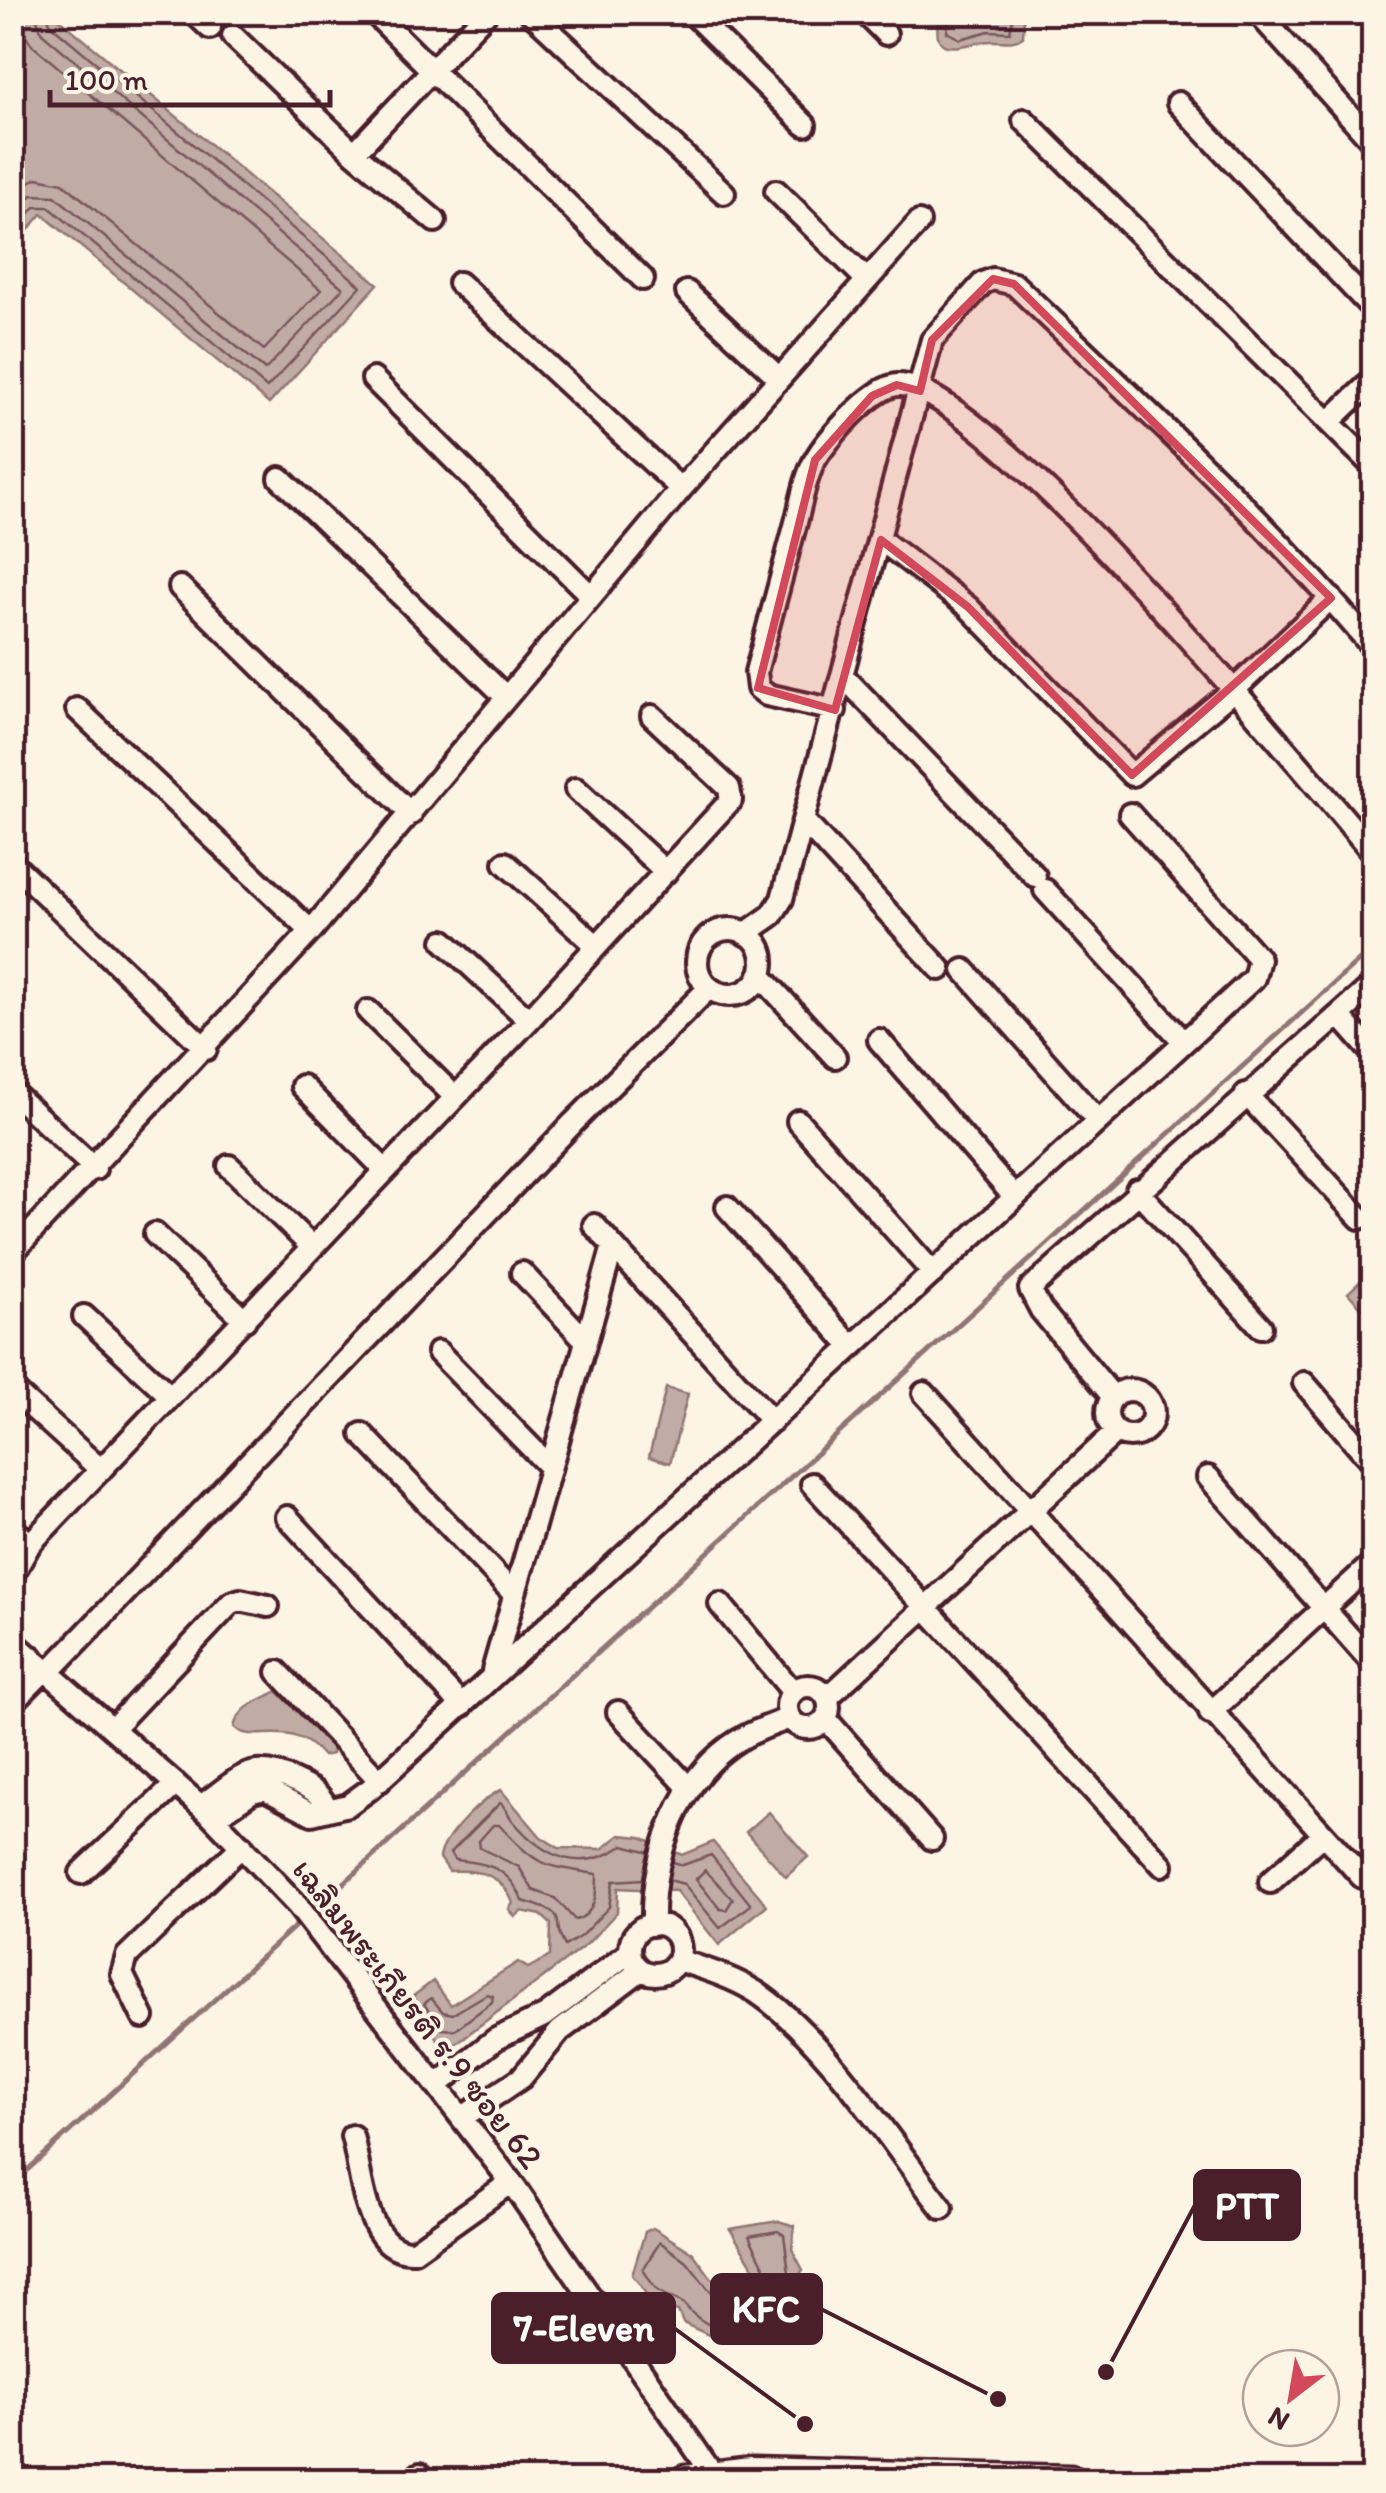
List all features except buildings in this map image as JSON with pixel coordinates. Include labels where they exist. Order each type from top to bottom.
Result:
[{"type":"main road","points":[[685,2480],[751,2472],[1071,2480]]},
{"type":"street","points":[[194,12],[210,28]]},
{"type":"street","points":[[373,12],[643,280]]},
{"type":"street","points":[[354,154],[430,68],[488,12]]},
{"type":"street","points":[[530,12],[724,192]]},
{"type":"street","points":[[691,12],[805,125]]},
{"type":"street","points":[[864,12],[886,34]]},
{"type":"street","points":[[1257,12],[1374,143]]},
{"type":"street","points":[[233,36],[354,154],[435,221]]},
{"type":"street","points":[[1178,103],[1374,310]]},
{"type":"street","points":[[1024,120],[1374,468]]},
{"type":"street","points":[[776,190],[867,280]]},
{"type":"street","points":[[12,1253],[94,1170],[311,932],[682,489],[919,222]]},
{"type":"street","points":[[745,934],[772,915],[782,900],[932,340],[983,282],[993,279],[1014,284],[1332,598],[1374,649]]},
{"type":"street","points":[[459,282],[682,489]]},
{"type":"street","points":[[687,292],[778,377]]},
{"type":"street","points":[[373,379],[592,596]]},
{"type":"street","points":[[1330,421],[1374,379]]},
{"type":"street","points":[[835,710],[766,695],[758,688],[756,672],[815,460],[872,396],[897,385],[920,391],[987,436],[1115,558],[1235,689],[1374,854]]},
{"type":"street","points":[[280,478],[506,697]]},
{"type":"street","points":[[881,540],[968,606],[1132,776],[1235,689],[1332,598]]},
{"type":"street","points":[[180,587],[411,814]]},
{"type":"street","points":[[844,677],[1040,882],[1184,1042]]},
{"type":"street","points":[[77,709],[311,932]]},
{"type":"street","points":[[12,1576],[22,1549],[530,1020],[722,812],[732,793],[652,716]]},
{"type":"street","points":[[576,789],[666,872]]},
{"type":"street","points":[[208,1812],[250,1772],[263,1768],[320,1794],[327,1808],[348,1805],[380,1781],[492,1673],[1254,978],[1259,959],[1130,814]]},
{"type":"street","points":[[804,821],[940,968]]},
{"type":"street","points":[[12,863],[206,1049]]},
{"type":"street","points":[[505,863],[597,946]]},
{"type":"street","points":[[709,988],[697,959],[706,940],[724,930],[745,934],[759,947],[760,975],[835,1057]]},
{"type":"street","points":[[444,941],[530,1020]]},
{"type":"street","points":[[964,970],[1098,1121]]},
{"type":"street","points":[[709,988],[738,994],[748,990],[760,975]]},
{"type":"street","points":[[1113,1397],[1041,1310],[1030,1289],[1374,984]]},
{"type":"street","points":[[12,1704],[42,1666],[709,988]]},
{"type":"street","points":[[368,1011],[456,1097]]},
{"type":"street","points":[[1339,1015],[1374,1055]]},
{"type":"street","points":[[879,1040],[1015,1198]]},
{"type":"street","points":[[302,1086],[385,1170]]},
{"type":"street","points":[[12,1092],[94,1170]]},
{"type":"street","points":[[1246,1094],[1360,1218]]},
{"type":"street","points":[[798,1121],[933,1272]]},
{"type":"street","points":[[229,1166],[312,1248]]},
{"type":"street","points":[[1138,1190],[1260,1327]]},
{"type":"street","points":[[727,1207],[852,1348]]},
{"type":"street","points":[[594,1225],[772,1421]]},
{"type":"street","points":[[156,1234],[244,1320]]},
{"type":"street","points":[[492,1673],[613,1246]]},
{"type":"street","points":[[522,1273],[586,1341]]},
{"type":"street","points":[[84,1316],[169,1395]]},
{"type":"street","points":[[438,1352],[550,1468]]},
{"type":"street","points":[[1304,1383],[1374,1464]]},
{"type":"street","points":[[12,1389],[101,1470]]},
{"type":"street","points":[[1138,1392],[1154,1412],[1141,1434],[1133,1437],[1116,1432],[1106,1411],[1113,1397],[1138,1392]]},
{"type":"street","points":[[924,1394],[1362,1877]]},
{"type":"street","points":[[932,1839],[826,1709],[809,1686],[793,1692],[786,1708],[790,1718],[804,1728],[826,1709],[927,1609],[1116,1432]]},
{"type":"street","points":[[362,1434],[514,1594]]},
{"type":"street","points":[[1208,1477],[1374,1665]]},
{"type":"street","points":[[812,1484],[1162,1866]]},
{"type":"street","points":[[286,1517],[462,1706]]},
{"type":"street","points":[[12,1528],[22,1549]]},
{"type":"street","points":[[1210,1713],[1374,1562]]},
{"type":"street","points":[[112,1728],[231,1604],[249,1600],[268,1606]]},
{"type":"street","points":[[720,1604],[793,1692]]},
{"type":"street","name":"เฉลิมพระเกียรติ ร.9 ซอย 62","points":[[12,1640],[208,1812],[298,1905],[511,2182],[715,2478]]},
{"type":"street","points":[[12,1677],[42,1666]]},
{"type":"street","points":[[278,1672],[380,1781]]},
{"type":"street","points":[[618,1712],[690,1790]]},
{"type":"street","points":[[653,1925],[652,1890],[661,1846],[690,1790],[743,1737],[790,1718]]},
{"type":"street","points":[[81,1874],[176,1784]]},
{"type":"street","points":[[1270,1882],[1323,1834]]},
{"type":"street","points":[[143,2017],[122,1974],[127,1956],[242,1846]]},
{"type":"street","points":[[653,1925],[676,1936],[678,1960]]},
{"type":"street","points":[[437,2084],[496,2039],[553,2023],[636,1961],[638,1932],[653,1925]]},
{"type":"street","points":[[636,1961],[658,1974],[678,1960]]},
{"type":"street","points":[[678,1960],[726,1976],[782,2011],[942,2208]]},
{"type":"street","points":[[463,2118],[521,2078],[553,2023]]},
{"type":"street","points":[[352,2136],[377,2229],[388,2247],[400,2252],[414,2251],[511,2182]]},
{"type":"highlighted area","points":[[993,279],[1014,284],[1331,598],[1132,775],[968,607],[881,540],[835,710],[758,688],[815,460],[872,396],[897,385],[920,391],[932,340]]},
{"type":"water","points":[[13,12],[52,13],[378,284],[269,404],[42,214],[13,248]]},
{"type":"water","points":[[940,13],[1024,13],[1023,37],[1011,42],[943,45],[937,29]]},
{"type":"water","points":[[1373,1269],[1373,1320],[1348,1293]]},
{"type":"water","points":[[666,1388],[688,1394],[670,1463],[649,1457]]},
{"type":"water","points":[[277,1691],[333,1749],[332,1754],[323,1756],[297,1737],[251,1734],[234,1727],[246,1709]]},
{"type":"water","points":[[501,1790],[541,1837],[559,1848],[602,1849],[620,1835],[641,1837],[682,1855],[713,1842],[767,1905],[719,1945],[676,1891],[618,1888],[617,1912],[587,1944],[454,2045],[451,2039],[441,2044],[408,2000],[433,1981],[451,2005],[518,1962],[528,1968],[550,1956],[551,1924],[541,1915],[522,1911],[515,1917],[509,1909],[513,1903],[503,1885],[488,1875],[449,1871],[440,1858],[442,1849],[464,1820]]},
{"type":"water","points":[[769,1812],[808,1857],[786,1877],[746,1832]]},
{"type":"water","points":[[778,2221],[795,2226],[792,2249],[803,2270],[771,2313],[763,2312],[738,2338],[728,2335],[717,2339],[683,2323],[678,2311],[653,2302],[632,2275],[645,2232],[653,2228],[693,2253],[719,2288],[750,2283],[757,2273],[730,2229]]},
{"type":"waterway","points":[[311,1913],[1374,947]]},
{"type":"waterway","points":[[12,2184],[302,1920]]},
{"type":"place","name":"PTT","points":[[1106,2372]]},
{"type":"place","name":"KFC","points":[[998,2399]]},
{"type":"place","name":"7-Eleven","points":[[805,2424]]}]
